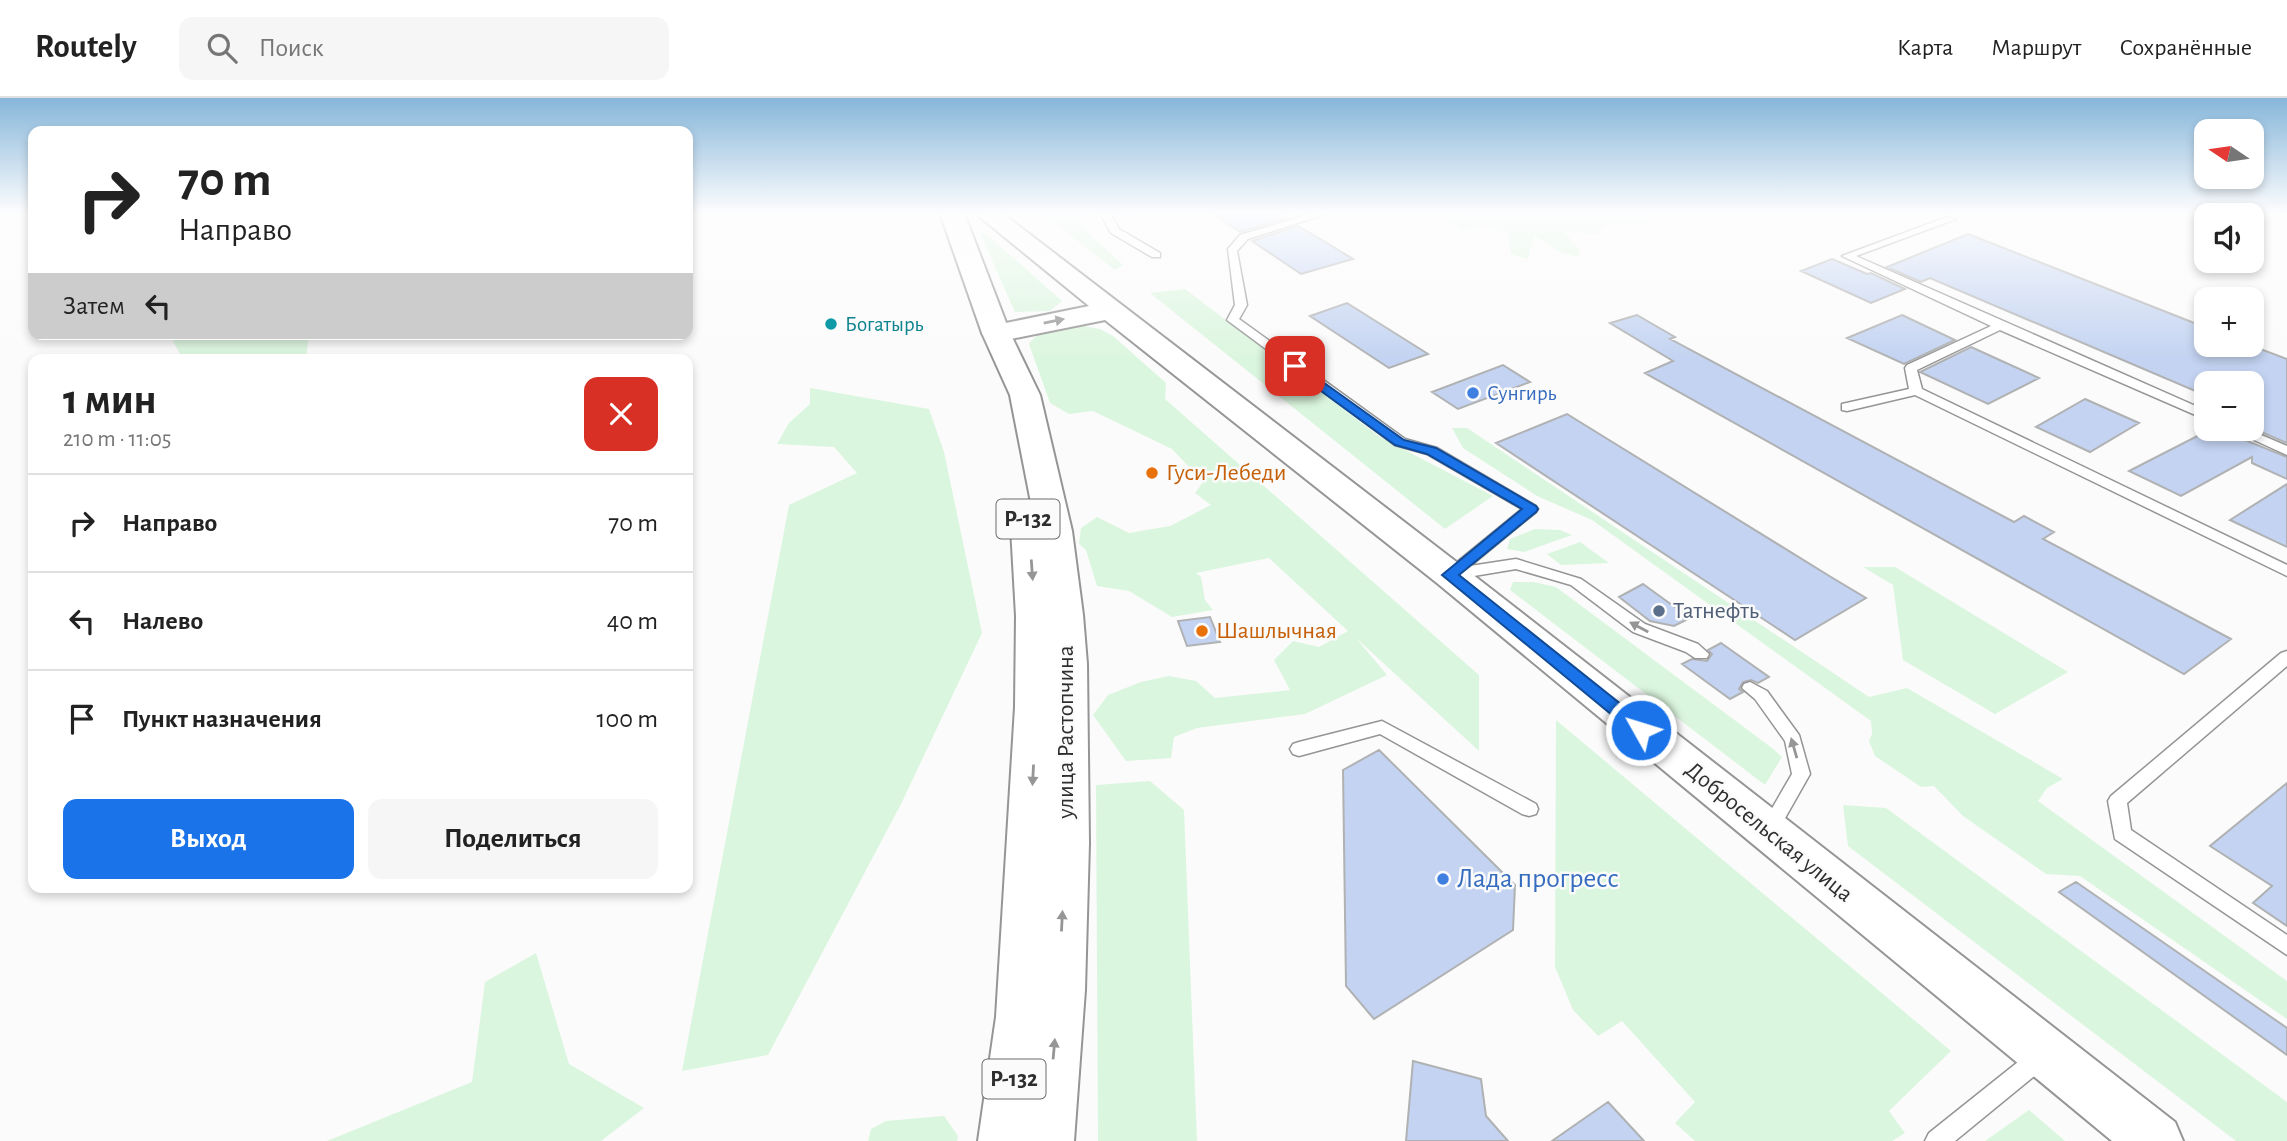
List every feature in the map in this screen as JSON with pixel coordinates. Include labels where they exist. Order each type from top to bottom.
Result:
[{"type":"main road","name":"улица Растопчина","points":[[971,262],[996,333],[1025,395],[1043,469],[1054,531],[1067,664],[1066,843],[1059,990],[1046,1141]]},
{"type":"main road","name":"Добросельская улица","points":[[1050,262],[1450,575],[2155,1141]]},
{"type":"main road","points":[[996,333],[1111,310]]},
{"type":"main road","name":"улица Растопчина","points":[[996,333],[1030,534],[1036,642],[1036,707],[1022,1017],[1006,1141]]},
{"type":"lane","points":[[1234,262],[1241,304],[1233,320],[1400,442],[1432,451],[1531,509],[1450,575]]},
{"type":"lane","points":[[1859,262],[2194,410]]},
{"type":"lane","points":[[1916,391],[1912,368],[2000,326]]},
{"type":"lane","points":[[1847,407],[1916,391],[2287,571]]},
{"type":"lane","points":[[2264,441],[2287,451]]},
{"type":"lane","points":[[1450,575],[1516,564],[1576,582],[1639,628],[1701,654]]},
{"type":"lane","points":[[2287,657],[2117,800],[2122,834],[2287,946]]},
{"type":"lane","points":[[1750,688],[1761,695],[1793,740],[1801,774],[1768,831]]},
{"type":"lane","points":[[1299,749],[1382,727],[1529,809]]},
{"type":"lane","points":[[1937,1141],[2045,1053]]},
{"type":"green space","points":[[993,262],[1018,262],[1062,301],[1050,311],[1015,312]]},
{"type":"green space","points":[[1104,262],[1119,262],[1123,265],[1115,270]]},
{"type":"green space","points":[[1185,289],[1380,437],[1493,496],[1445,529],[1150,293]]},
{"type":"green space","points":[[1078,325],[1100,329],[1113,336],[1166,383],[1165,399],[1479,675],[1479,751],[1356,638],[1387,675],[1305,714],[1197,728],[1174,737],[1171,758],[1126,761],[1093,715],[1108,695],[1141,682],[1169,676],[1196,681],[1215,698],[1290,690],[1274,660],[1293,641],[1319,647],[1348,631],[1269,558],[1196,573],[1201,577],[1205,600],[1213,610],[1172,617],[1129,591],[1097,586],[1086,550],[1079,544],[1081,528],[1097,517],[1129,533],[1170,526],[1211,505],[1195,493],[1203,482],[1172,449],[1093,411],[1069,414],[1050,403],[1029,344],[1045,331]]},
{"type":"green space","points":[[172,340],[308,340],[307,354],[180,354]]},
{"type":"green space","points":[[810,388],[929,409],[944,452],[982,633],[901,804],[768,1055],[682,1071],[789,505],[857,473],[834,447],[777,444],[789,423],[810,404]]},
{"type":"green space","points":[[1452,428],[1467,428],[1869,697],[1907,688],[2063,779],[2047,788],[2038,801],[2287,981],[2287,1019],[2080,876],[2046,874],[1963,816],[1934,786],[1921,787],[1875,756],[1869,741],[1872,734],[1871,721],[1592,520],[1537,496],[1463,448]]},
{"type":"green space","points":[[1535,529],[1560,530],[1572,535],[1524,552],[1507,549],[1510,539]]},
{"type":"green space","points":[[1580,542],[1609,563],[1561,565],[1547,554]]},
{"type":"green space","points":[[1863,567],[1895,567],[2068,672],[1995,714],[1903,660],[1893,585]]},
{"type":"green space","points":[[1513,582],[1533,582],[1556,587],[1772,748],[1782,757],[1765,785],[1510,590]]},
{"type":"green space","points":[[1556,720],[1951,1051],[1889,1111],[1905,1133],[1892,1141],[1695,1141],[1675,1123],[1695,1102],[1622,1021],[1598,1036],[1573,1010],[1555,967]]},
{"type":"green space","points":[[1150,781],[1184,810],[1197,1141],[1098,1141],[1096,785]]},
{"type":"green space","points":[[1843,805],[1886,808],[2287,1102],[2287,1141],[2236,1141],[1848,846]]},
{"type":"green space","points":[[536,953],[569,1064],[644,1108],[601,1141],[327,1141],[472,1082],[485,982]]},
{"type":"green space","points":[[2029,1110],[2065,1141],[1985,1141]]},
{"type":"green space","points":[[944,1116],[958,1136],[957,1141],[868,1141],[871,1129],[886,1121]]},
{"type":"building","points":[[1283,262],[1344,262],[1301,274]]},
{"type":"building","points":[[1825,262],[1838,262],[1905,289],[1871,303],[1801,271]]},
{"type":"building","points":[[1900,262],[2038,262],[2194,323],[2194,357],[2264,357],[2264,350],[2287,359],[2287,443],[2264,433],[2264,371],[2194,371],[2194,390],[1930,278],[1921,282],[1887,267]]},
{"type":"building","points":[[1347,303],[1428,354],[1389,368],[1310,316]]},
{"type":"building","points":[[1637,315],[1675,337],[1670,339],[2014,522],[2024,516],[2054,532],[2043,539],[2231,639],[2184,674],[1645,373],[1673,361],[1610,323]]},
{"type":"building","points":[[1902,315],[1955,340],[1904,364],[1847,338]]},
{"type":"building","points":[[1971,347],[2039,378],[1988,404],[1920,372]]},
{"type":"building","points":[[1503,365],[1530,382],[1458,409],[1432,392]]},
{"type":"building","points":[[2085,399],[2139,423],[2090,452],[2036,427]]},
{"type":"building","points":[[1567,414],[1866,598],[1795,640],[1496,443]]},
{"type":"building","points":[[2194,438],[2194,441],[2248,441],[2287,457],[2287,479],[2252,463],[2252,457],[2181,496],[2129,471]]},
{"type":"building","points":[[2287,484],[2287,547],[2230,520]]},
{"type":"building","points":[[1643,584],[1690,618],[1674,626],[1650,621],[1619,597]]},
{"type":"building","points":[[1210,617],[1220,642],[1187,646],[1178,621]]},
{"type":"building","points":[[1721,643],[1769,677],[1758,683],[1751,680],[1743,682],[1739,689],[1743,692],[1730,699],[1682,664],[1692,659],[1707,661],[1712,654],[1708,650]]},
{"type":"building","points":[[1379,750],[1515,885],[1513,930],[1374,1019],[1346,986],[1343,770]]},
{"type":"building","points":[[2287,783],[2287,926],[2253,903],[2272,886],[2210,846]]},
{"type":"building","points":[[2076,882],[2287,1028],[2287,1055],[2059,892]]},
{"type":"building","points":[[1413,1061],[1481,1079],[1486,1116],[1508,1141],[1406,1141]]},
{"type":"building","points":[[1608,1102],[1644,1141],[1552,1141],[1582,1120]]},
{"type":"place","name":"Богатырь","points":[[831,324]]},
{"type":"place","name":"Сунгирь","points":[[1473,393]]},
{"type":"place","name":"Гуси-Лебеди","points":[[1152,473]]},
{"type":"place","name":"Татнефть","points":[[1659,611]]},
{"type":"place","name":"Шашлычная","points":[[1202,631]]},
{"type":"place","name":"Лада прогресс","points":[[1443,879]]},
{"type":"route","points":[[1295,366],[1400,442],[1432,451],[1531,509],[1450,575],[1641,730]]}]
